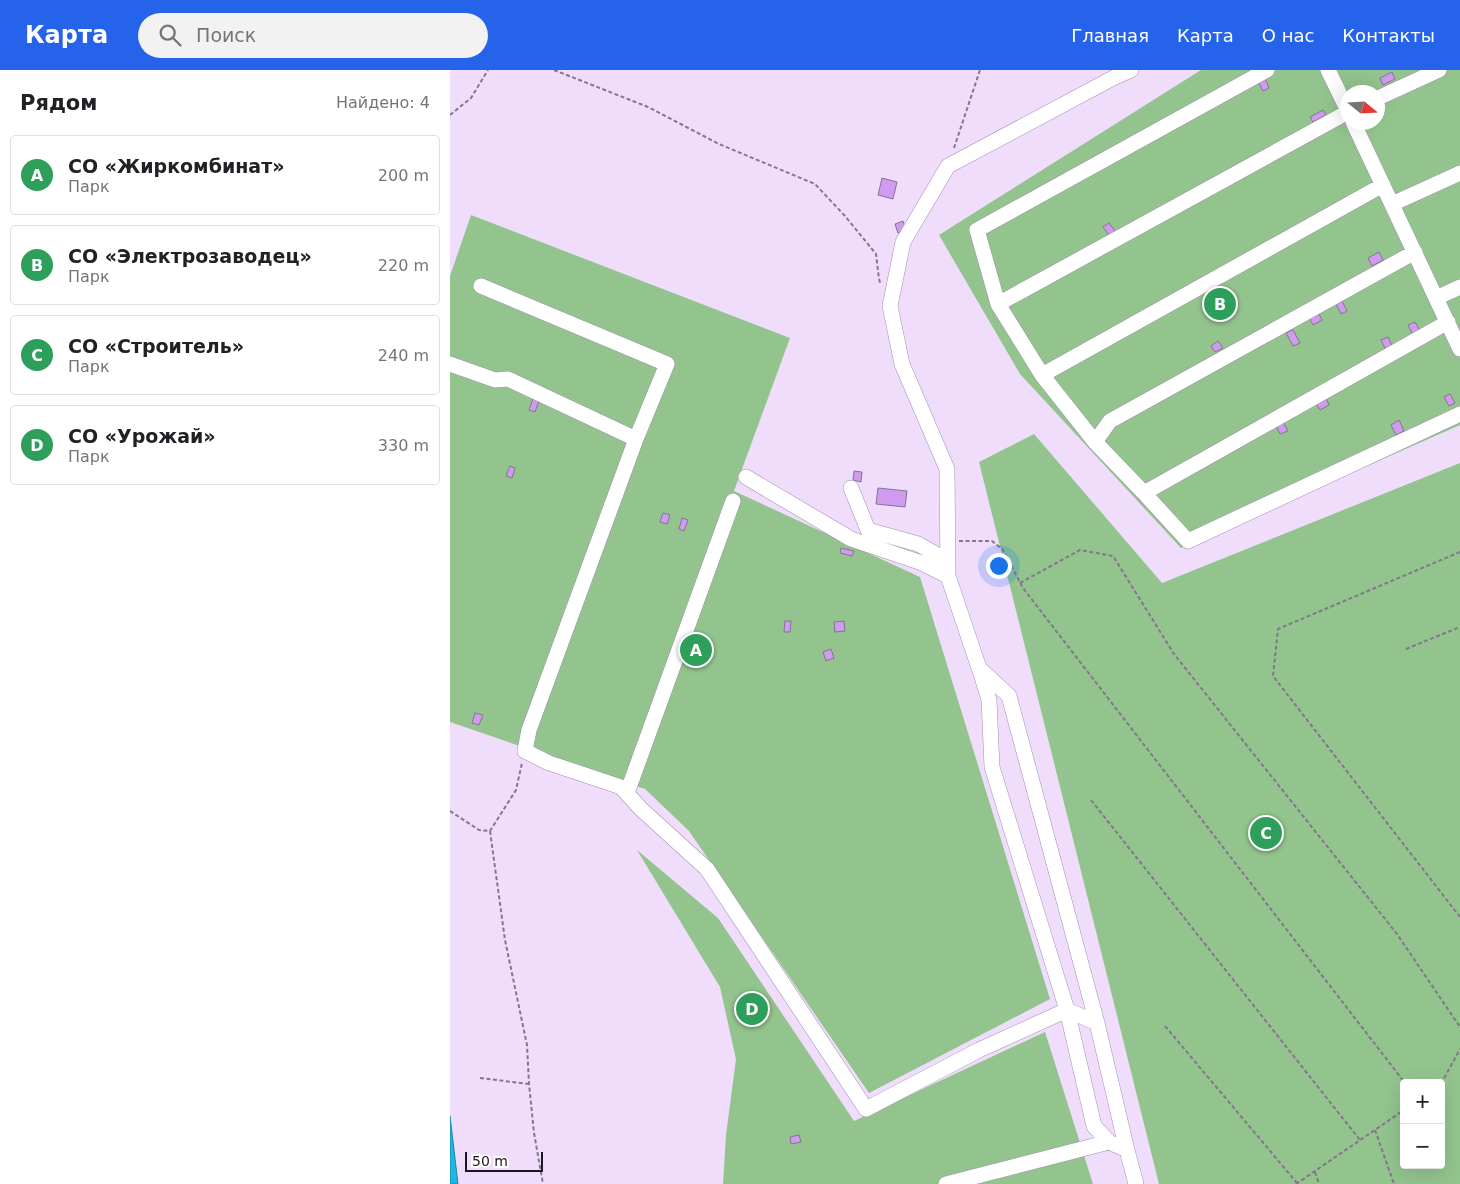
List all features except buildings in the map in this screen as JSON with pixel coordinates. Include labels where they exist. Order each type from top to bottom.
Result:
[{"type":"lane","points":[[1126,1150],[1110,1142],[1094,1126],[1067,1010],[992,767],[989,700],[948,568],[948,469],[902,364],[890,306],[903,242],[948,166],[1131,70]]},
{"type":"lane","points":[[1267,70],[976,230],[998,304],[1042,374],[1095,442],[1188,541],[1460,414]]},
{"type":"lane","points":[[1328,70],[1340,95]]},
{"type":"lane","points":[[1385,95],[1438,70]]},
{"type":"lane","points":[[998,304],[1340,115]]},
{"type":"lane","points":[[1357,130],[1460,349]]},
{"type":"lane","points":[[1392,204],[1460,173]]},
{"type":"lane","points":[[1042,374],[1382,185]]},
{"type":"lane","points":[[1095,442],[1110,421],[1414,252]]},
{"type":"lane","points":[[481,286],[667,364],[636,439],[529,730],[525,751],[549,763],[622,787],[641,809],[707,869],[866,1109],[979,1050],[1067,1010],[1097,1023]]},
{"type":"lane","points":[[1436,298],[1460,287]]},
{"type":"lane","points":[[1144,492],[1448,322]]},
{"type":"lane","points":[[450,364],[495,380],[508,379],[636,439]]},
{"type":"lane","points":[[746,477],[851,539],[922,563],[948,568]]},
{"type":"lane","points":[[852,488],[868,530],[918,544],[948,568]]},
{"type":"lane","points":[[627,793],[733,501]]},
{"type":"lane","points":[[979,668],[1009,696],[1097,1023],[1126,1150],[1136,1184]]},
{"type":"lane","points":[[946,1184],[1110,1142]]},
{"type":"path","points":[[450,115],[471,98],[488,70]]},
{"type":"path","points":[[554,70],[648,107],[719,144],[815,184],[876,254],[882,288]]},
{"type":"path","points":[[948,166],[980,70]]},
{"type":"path","points":[[948,541],[992,540],[1003,550],[1020,582],[1402,1079]]},
{"type":"path","points":[[1020,582],[1080,550],[1113,556],[1174,654],[1397,934],[1460,1027]]},
{"type":"path","points":[[1460,552],[1278,629],[1273,676],[1460,917]]},
{"type":"path","points":[[1406,649],[1460,627]]},
{"type":"path","points":[[525,751],[516,790],[490,831],[505,940],[527,1045],[534,1133],[543,1184]]},
{"type":"path","points":[[1091,800],[1360,1140]]},
{"type":"path","points":[[450,811],[479,830],[490,831]]},
{"type":"path","points":[[1164,1026],[1296,1184],[1400,1113]]},
{"type":"path","points":[[1444,1079],[1460,1050]]},
{"type":"path","points":[[480,1078],[529,1084]]},
{"type":"path","points":[[1375,1130],[1394,1184]]},
{"type":"path","points":[[1314,1171],[1319,1184]]},
{"type":"green space","points":[[1201,70],[1460,70],[1460,425],[1181,548],[1020,374],[939,235]]},
{"type":"green space","points":[[471,215],[790,338],[734,491],[920,577],[1050,999],[869,1093],[689,831],[645,789],[450,722],[450,276]]},
{"type":"green space","points":[[1034,434],[1162,583],[1460,463],[1460,1184],[1159,1184],[979,462]]},
{"type":"green space","points":[[637,850],[718,918],[854,1121],[1045,1032],[1093,1184],[723,1184],[726,1135],[736,1059],[720,987]]},
{"type":"water","points":[[450,1116],[458,1184],[450,1184]]},
{"type":"place","name":"СО «Электрозаводец»","points":[[1220,304]]},
{"type":"place","name":"СО «Жиркомбинат»","points":[[696,650]]},
{"type":"place","name":"СО «Строитель»","points":[[1266,833]]},
{"type":"place","name":"СО «Урожай»","points":[[752,1009]]}]
